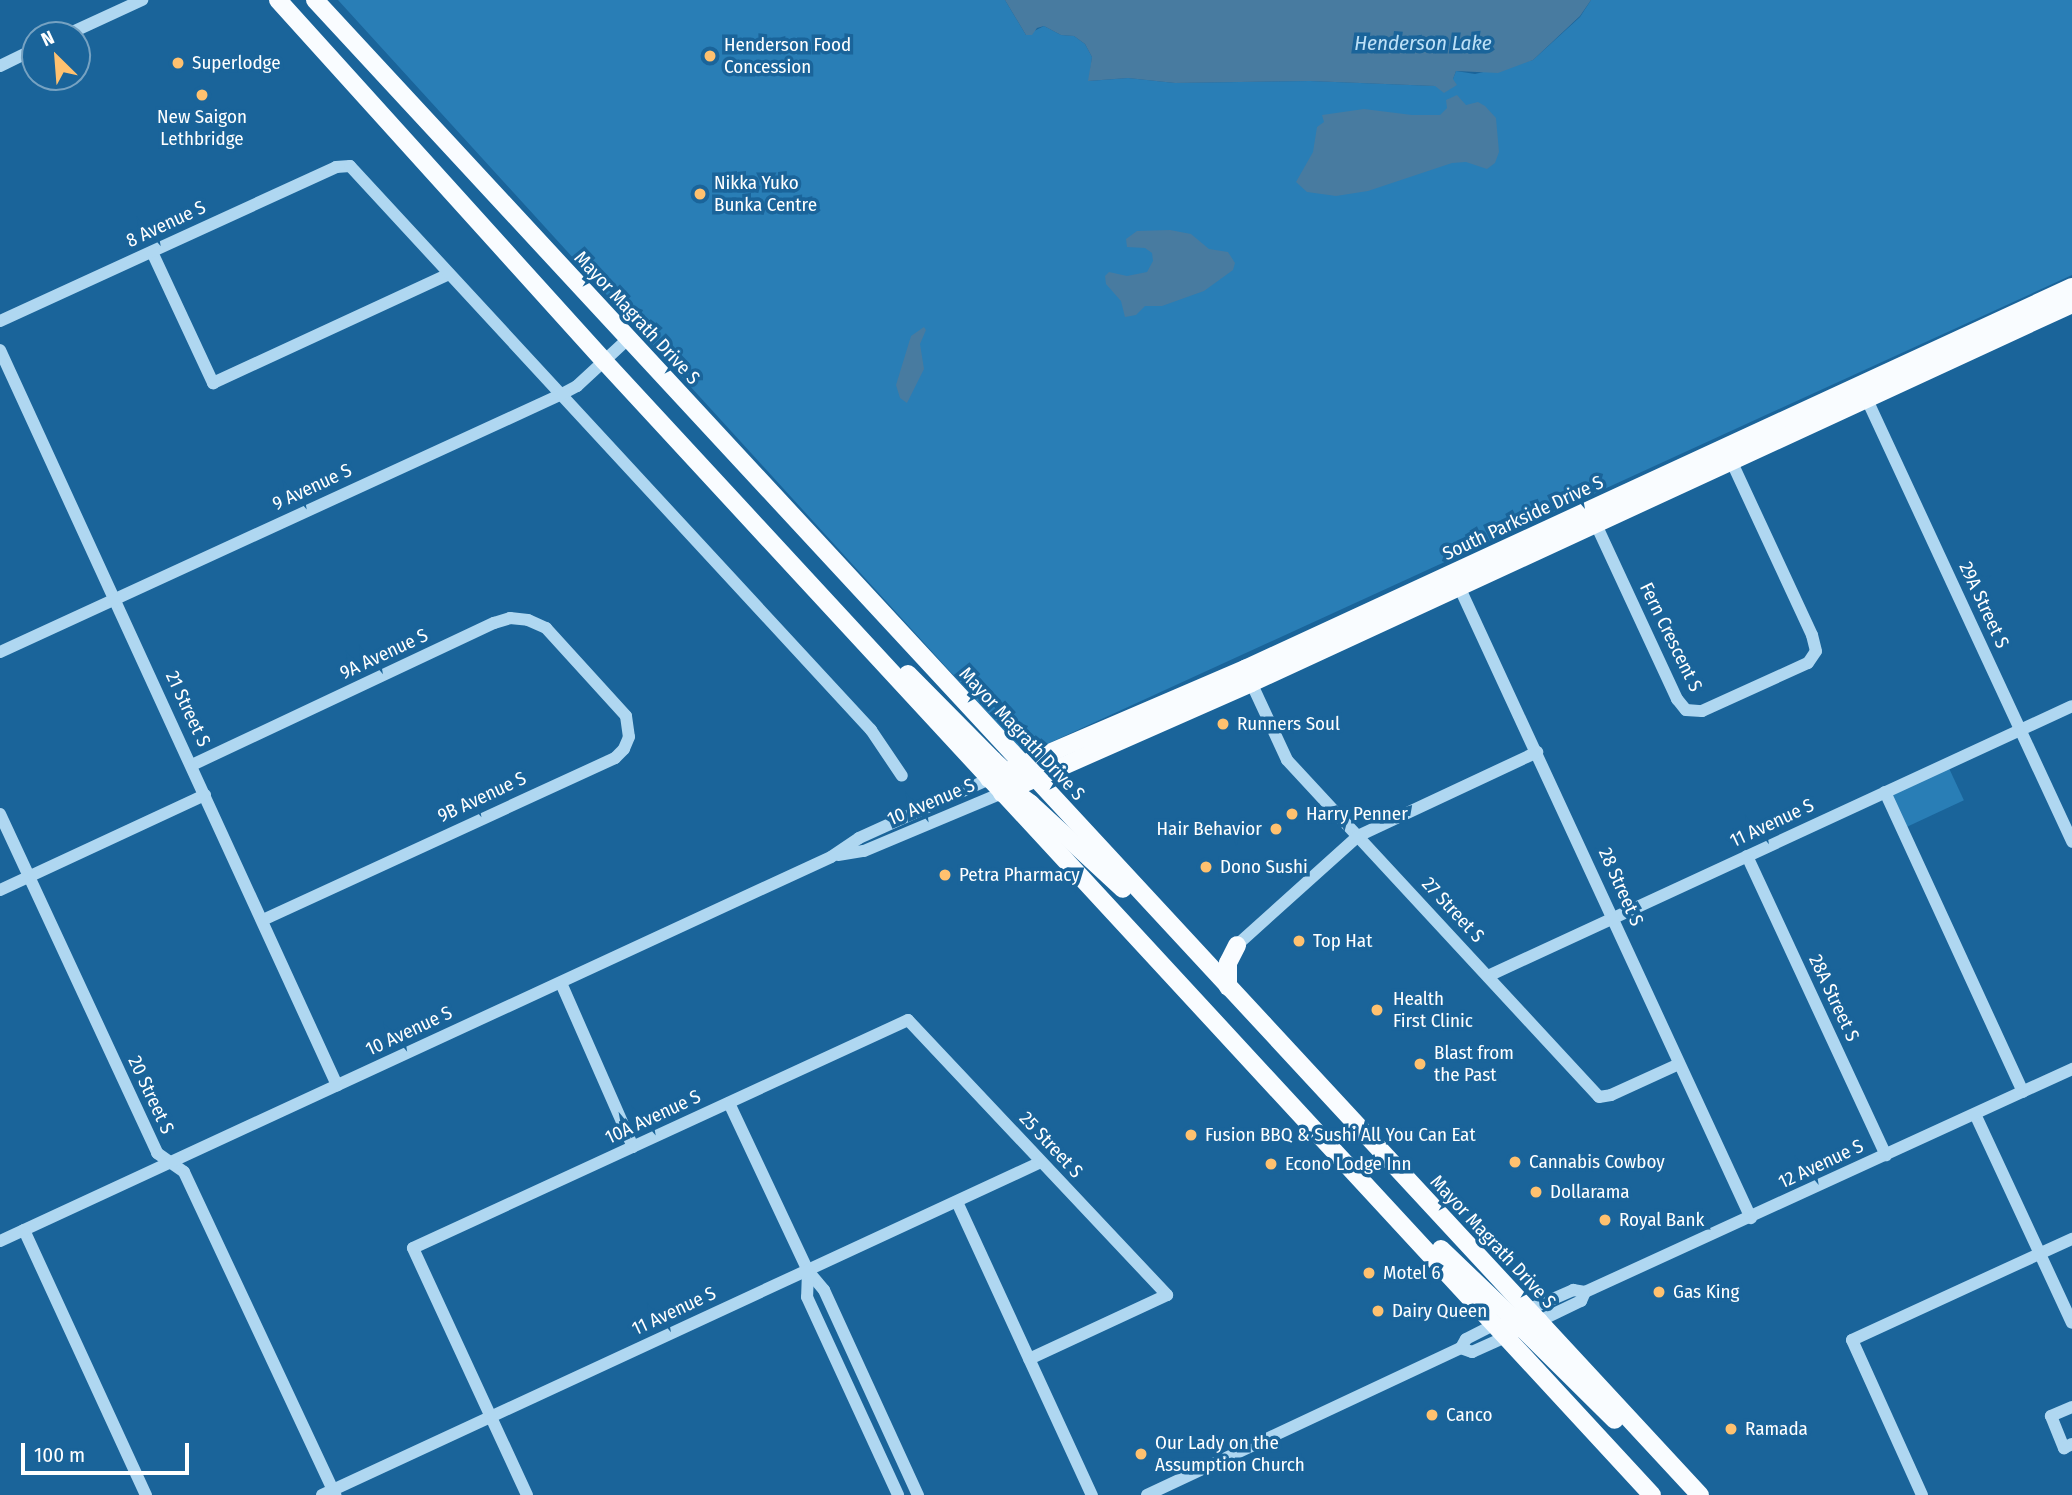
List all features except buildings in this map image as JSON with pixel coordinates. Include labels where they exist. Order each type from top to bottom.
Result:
[{"type":"main road","name":"Mayor Magrath Drive S","points":[[278,0],[604,361],[989,779],[1035,779],[1160,912],[1228,987],[1517,1323],[1621,1461],[1653,1495]]},
{"type":"main road","name":"Mayor Magrath Drive S","points":[[316,0],[628,339],[1350,1168],[1644,1436],[1700,1495]]},
{"type":"main road","name":"South Parkside Drive S","points":[[1864,392],[2072,287]]},
{"type":"main road","name":"South Parkside Drive S","points":[[1035,779],[1248,676],[1728,453],[2072,304]]},
{"type":"main road","points":[[838,615],[875,640],[1011,779],[1146,911],[1160,912]]},
{"type":"main road","name":"South Parkside Drive S","points":[[1011,779],[1248,676]]},
{"type":"main road","points":[[1198,954],[1221,955],[1237,945]]},
{"type":"main road","points":[[1228,987],[1228,962],[1237,945]]},
{"type":"main road","points":[[1621,1461],[1666,1495]]},
{"type":"street","points":[[91,23],[142,0]]},
{"type":"street","points":[[0,65],[21,55]]},
{"type":"street","name":"8 Avenue S","points":[[0,321],[335,167],[350,166],[449,274]]},
{"type":"street","points":[[152,252],[213,383],[449,274],[871,730],[902,775]]},
{"type":"street","name":"9 Avenue S","points":[[0,652],[562,394],[577,386],[628,339]]},
{"type":"street","name":"21 Street S","points":[[0,350],[337,1085]]},
{"type":"street","name":"29A Street S","points":[[1864,392],[2071,836]]},
{"type":"street","name":"Fern Crescent S","points":[[1593,517],[1677,699],[1686,710],[1702,711],[1808,663],[1816,651],[1812,635],[1728,453]]},
{"type":"street","name":"28 Street S","points":[[1456,579],[1751,1218]]},
{"type":"street","name":"9A Avenue S","points":[[192,765],[504,620],[528,620],[546,628],[582,667]]},
{"type":"street","name":"9B Avenue S","points":[[262,919],[615,758],[629,737],[628,719],[582,667]]},
{"type":"street","name":"27 Street S","points":[[1248,676],[1287,760],[1599,1097],[1611,1095],[1679,1064]]},
{"type":"street","name":"11 Avenue S","points":[[1488,976],[2072,706]]},
{"type":"street","points":[[1237,945],[1358,836],[1538,752]]},
{"type":"street","name":"10 Avenue S","points":[[0,1241],[561,983],[834,855],[859,838],[989,779]]},
{"type":"street","name":"10 Avenue S","points":[[834,855],[864,851],[1011,779]]},
{"type":"street","points":[[1885,792],[2023,1092]]},
{"type":"street","points":[[0,890],[205,795]]},
{"type":"street","name":"20 Street S","points":[[0,814],[157,1153],[184,1172],[330,1493]]},
{"type":"street","name":"28A Street S","points":[[1747,856],[1886,1156]]},
{"type":"street","points":[[561,983],[633,1147]]},
{"type":"street","name":"10A Avenue S","points":[[490,1417],[413,1248],[908,1020]]},
{"type":"street","name":"25 Street S","points":[[908,1020],[1167,1295],[1030,1359]]},
{"type":"street","name":"12 Avenue S","points":[[1147,1495],[1461,1348],[1472,1352],[1573,1290],[1585,1292],[2072,1069]]},
{"type":"street","points":[[729,1103],[808,1271],[824,1290],[918,1495]]},
{"type":"street","points":[[1975,1114],[2072,1323]]},
{"type":"street","name":"11 Avenue S","points":[[330,1493],[1041,1162]]},
{"type":"street","points":[[957,1202],[1093,1495]]},
{"type":"street","points":[[24,1230],[146,1495]]},
{"type":"street","points":[[1922,1495],[1852,1340],[2072,1239]]},
{"type":"street","points":[[808,1271],[807,1297],[898,1495]]},
{"type":"street","points":[[2072,1407],[2051,1416],[2064,1448],[2072,1444]]},
{"type":"street","points":[[490,1417],[527,1495]]},
{"type":"shaded area","points":[[338,0],[1005,0],[1026,35],[1044,26],[1061,35],[1074,36],[1085,44],[1092,57],[1089,81],[1128,78],[1175,83],[1310,81],[1435,86],[1453,79],[1456,71],[1475,74],[1533,60],[1580,17],[1591,0],[2072,0],[2072,275],[1034,750],[1019,747]]},
{"type":"shaded area","points":[[1947,764],[1964,800],[1902,829],[1885,793]]},
{"type":"water","name":"Henderson Lake","points":[[1005,0],[1591,0],[1580,16],[1533,60],[1498,73],[1456,71],[1453,79],[1457,85],[1444,93],[1435,86],[1310,81],[1175,83],[1128,78],[1088,81],[1092,57],[1085,44],[1074,36],[1061,35],[1044,26],[1037,28],[1032,35],[1026,35]]},
{"type":"water","points":[[1457,95],[1466,105],[1478,102],[1485,106],[1496,118],[1499,152],[1495,163],[1487,169],[1466,162],[1452,163],[1368,191],[1336,196],[1307,192],[1296,182],[1313,152],[1317,127],[1324,122],[1322,115],[1364,109],[1412,115],[1440,115],[1447,108],[1446,100]]},
{"type":"water","points":[[1170,230],[1191,234],[1209,249],[1228,252],[1235,263],[1233,270],[1204,291],[1162,306],[1145,306],[1136,315],[1125,317],[1121,301],[1106,284],[1105,276],[1109,272],[1127,276],[1147,272],[1153,261],[1152,253],[1145,248],[1127,247],[1126,239],[1137,231]]},
{"type":"water","points":[[924,327],[926,330],[920,344],[924,369],[907,403],[900,398],[896,385],[911,336]]},
{"type":"place","name":"Henderson Food Concession","points":[[710,56]]},
{"type":"place","name":"Superlodge","points":[[178,63]]},
{"type":"place","name":"New Saigon Lethbridge","points":[[202,95]]},
{"type":"place","name":"Nikka Yuko Bunka Centre","points":[[700,194]]},
{"type":"place","name":"Runners Soul","points":[[1223,724]]},
{"type":"place","name":"Harry Penner","points":[[1292,814]]},
{"type":"place","name":"Hair Behavior","points":[[1276,829]]},
{"type":"place","name":"Dono Sushi","points":[[1206,867]]},
{"type":"place","name":"Petra Pharmacy","points":[[945,875]]},
{"type":"place","name":"Top Hat","points":[[1299,941]]},
{"type":"place","name":"Health First Clinic","points":[[1377,1010]]},
{"type":"place","name":"Blast from the Past","points":[[1420,1064]]},
{"type":"place","name":"Fusion BBQ & Sushi All You Can Eat","points":[[1191,1135]]},
{"type":"place","name":"Cannabis Cowboy","points":[[1515,1162]]},
{"type":"place","name":"Econo Lodge Inn","points":[[1271,1164]]},
{"type":"place","name":"Dollarama","points":[[1536,1192]]},
{"type":"place","name":"Royal Bank","points":[[1605,1220]]},
{"type":"place","name":"Motel 6","points":[[1369,1273]]},
{"type":"place","name":"Gas King","points":[[1659,1292]]},
{"type":"place","name":"Dairy Queen","points":[[1378,1311]]},
{"type":"place","name":"Canco","points":[[1432,1415]]},
{"type":"place","name":"Ramada","points":[[1731,1429]]},
{"type":"place","name":"Our Lady on the Assumption Church","points":[[1141,1454]]}]
